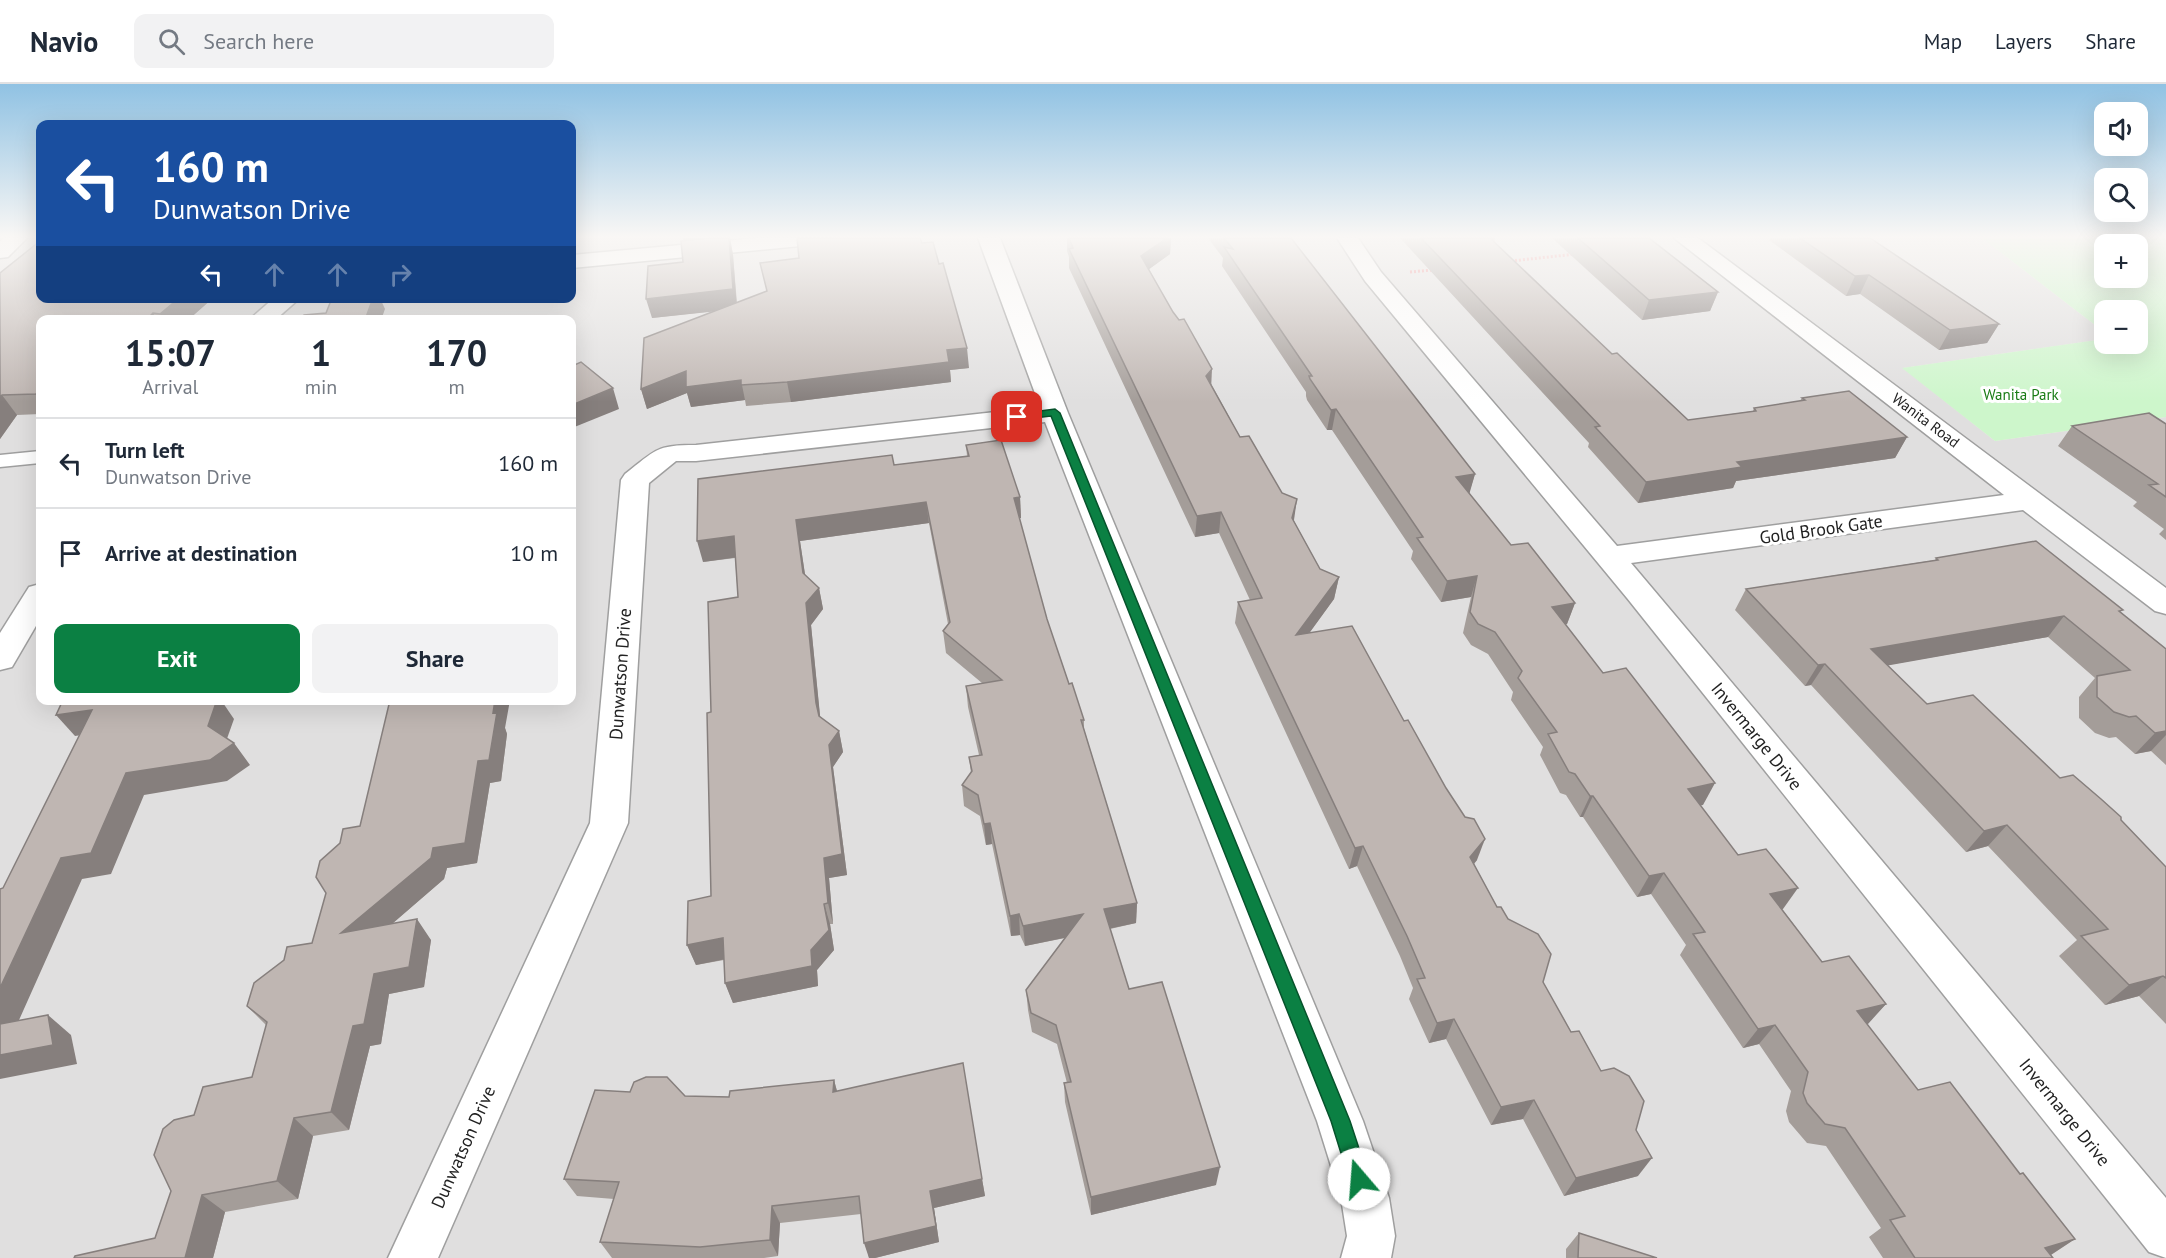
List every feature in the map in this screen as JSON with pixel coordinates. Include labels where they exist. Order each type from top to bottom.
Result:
[{"type":"street","points":[[1010,293],[1055,413],[1340,1121],[1365,1198],[1371,1236],[1366,1258]]},
{"type":"street","name":"Invermarge Drive","points":[[1388,293],[1610,557],[2166,1235]]},
{"type":"street","name":"Wanita Road","points":[[1758,293],[2166,604]]},
{"type":"street","points":[[267,315],[282,303]]},
{"type":"street","name":"Dunwatson Drive","points":[[413,1258],[609,823],[635,480],[669,453],[696,453],[1055,413]]},
{"type":"street","name":"Gold Brook Gate","points":[[1610,557],[2032,500]]},
{"type":"street","points":[[0,659],[36,600]]},
{"type":"lane","points":[[0,461],[36,457]]},
{"type":"shaded area","points":[[0,293],[36,293],[36,303],[576,303],[576,293],[2053,293],[2094,324],[2094,340],[1903,368],[1995,441],[2166,417],[2166,1258],[0,1258]]},
{"type":"green space","name":"Wanita Park","points":[[2053,293],[2166,293],[2166,417],[1995,441],[1902,368],[2094,340],[2094,354],[2148,354],[2148,300],[2094,300],[2094,324]]},
{"type":"building","points":[[0,293],[36,293],[36,303],[173,303],[160,314],[151,315],[36,315],[36,394],[2,395],[0,397]]},
{"type":"building","points":[[646,293],[700,293],[646,299]]},
{"type":"building","points":[[762,293],[951,293],[967,348],[947,350],[949,362],[787,382],[741,385],[741,380],[686,387],[686,371],[641,389],[644,338]]},
{"type":"building","points":[[1090,293],[1162,293],[1179,320],[1184,319],[1212,369],[1206,376],[1240,437],[1249,436],[1282,493],[1297,499],[1292,518],[1320,569],[1339,577],[1296,635],[1352,626],[1404,721],[1408,720],[1465,817],[1474,819],[1485,839],[1470,857],[1497,907],[1501,907],[1508,919],[1538,934],[1551,954],[1543,982],[1571,1032],[1579,1031],[1601,1071],[1614,1068],[1629,1076],[1644,1101],[1636,1130],[1652,1158],[1576,1178],[1534,1100],[1501,1107],[1454,1019],[1437,1023],[1417,979],[1425,978],[1407,936],[1363,846],[1355,848],[1238,602],[1262,598],[1221,512],[1197,516]]},
{"type":"building","points":[[1255,293],[1334,293],[1475,474],[1456,477],[1511,545],[1528,543],[1575,603],[1552,607],[1603,673],[1626,668],[1715,783],[1688,789],[1738,855],[1766,849],[1798,888],[1770,894],[1822,962],[1849,956],[1886,1004],[1857,1011],[1918,1090],[1950,1082],[2020,1174],[2023,1173],[2075,1239],[2045,1248],[2053,1258],[1915,1258],[1890,1220],[1905,1216],[1845,1128],[1825,1124],[1807,1103],[1803,1093],[1808,1072],[1775,1025],[1758,1029],[1693,934],[1705,932],[1664,873],[1649,876],[1593,796],[1590,796],[1575,774],[1569,772],[1548,734],[1557,732],[1518,678],[1522,671],[1495,632],[1478,624],[1470,612],[1477,576],[1447,581],[1417,538],[1423,537],[1336,409],[1331,410],[1310,379],[1309,376],[1312,376]]},
{"type":"building","points":[[1473,293],[1548,293],[1612,354],[1617,353],[1688,420],[1756,411],[1754,408],[1849,391],[1907,437],[1737,462],[1742,467],[1646,482],[1595,427],[1600,426]]},
{"type":"building","points":[[1641,293],[1711,293],[1649,300]]},
{"type":"building","points":[[1895,293],[1952,293],[1999,324],[1950,330]]},
{"type":"building","points":[[330,303],[371,303],[367,315],[304,315],[326,313]]},
{"type":"building","points":[[581,362],[613,388],[576,403],[576,364]]},
{"type":"building","points":[[2149,413],[2166,424],[2166,497],[2149,485],[2158,484],[2072,426]]},
{"type":"building","points":[[1001,440],[1020,497],[1014,498],[1047,619],[1084,720],[1081,720],[1137,903],[1104,909],[1129,989],[1162,982],[1220,1167],[1091,1197],[1064,1083],[1071,1082],[1056,1025],[1031,1013],[1026,990],[1083,914],[1023,926],[1019,914],[1010,916],[990,823],[984,824],[978,795],[962,785],[972,771],[969,757],[982,755],[966,686],[1002,680],[943,631],[950,622],[926,502],[796,520],[803,573],[819,588],[806,603],[816,703],[819,716],[839,731],[829,745],[842,854],[824,858],[828,903],[824,904],[829,930],[811,950],[812,966],[725,983],[723,938],[687,945],[688,901],[711,896],[707,713],[711,712],[708,602],[738,597],[734,536],[697,541],[698,479],[892,455],[894,465],[969,456],[966,445]]},
{"type":"building","points":[[2036,541],[2123,610],[2119,611],[2166,649],[2166,731],[2155,733],[2136,716],[2129,717],[2114,712],[2097,697],[2097,676],[2130,670],[2064,616],[1871,649],[1927,704],[1973,695],[2060,778],[2073,775],[2101,799],[2121,817],[2121,820],[2166,867],[2166,978],[2163,976],[2129,985],[2081,936],[2108,929],[2007,825],[1984,831],[1825,664],[1818,665],[1746,589],[1938,560],[1936,558]]},
{"type":"building","points":[[61,705],[215,705],[208,726],[234,743],[210,760],[126,773],[91,853],[61,858],[0,988],[0,889],[3,888],[92,710],[56,715]]},
{"type":"building","points":[[389,705],[494,705],[493,713],[497,712],[489,760],[478,761],[465,843],[433,848],[431,858],[341,933],[417,919],[409,967],[374,974],[364,1024],[353,1026],[331,1112],[294,1118],[277,1181],[202,1195],[185,1258],[74,1258],[155,1238],[171,1191],[154,1155],[163,1129],[174,1120],[194,1115],[203,1087],[252,1077],[267,1022],[247,1006],[254,983],[284,960],[287,947],[312,943],[326,893],[316,877],[320,861],[340,843],[343,829],[360,826]]},
{"type":"building","points":[[48,1015],[53,1045],[0,1055],[0,1024]]},
{"type":"building","points":[[963,1063],[982,1179],[930,1191],[936,1226],[864,1243],[859,1196],[772,1206],[770,1240],[700,1247],[600,1242],[619,1182],[564,1179],[595,1090],[630,1092],[634,1082],[646,1077],[667,1077],[685,1096],[729,1097],[730,1091],[834,1080],[833,1092]]},
{"type":"building","points":[[1579,1233],[1657,1258],[1578,1258]]},
{"type":"route","points":[[1017,417],[1055,413],[1340,1121],[1359,1179]]}]
